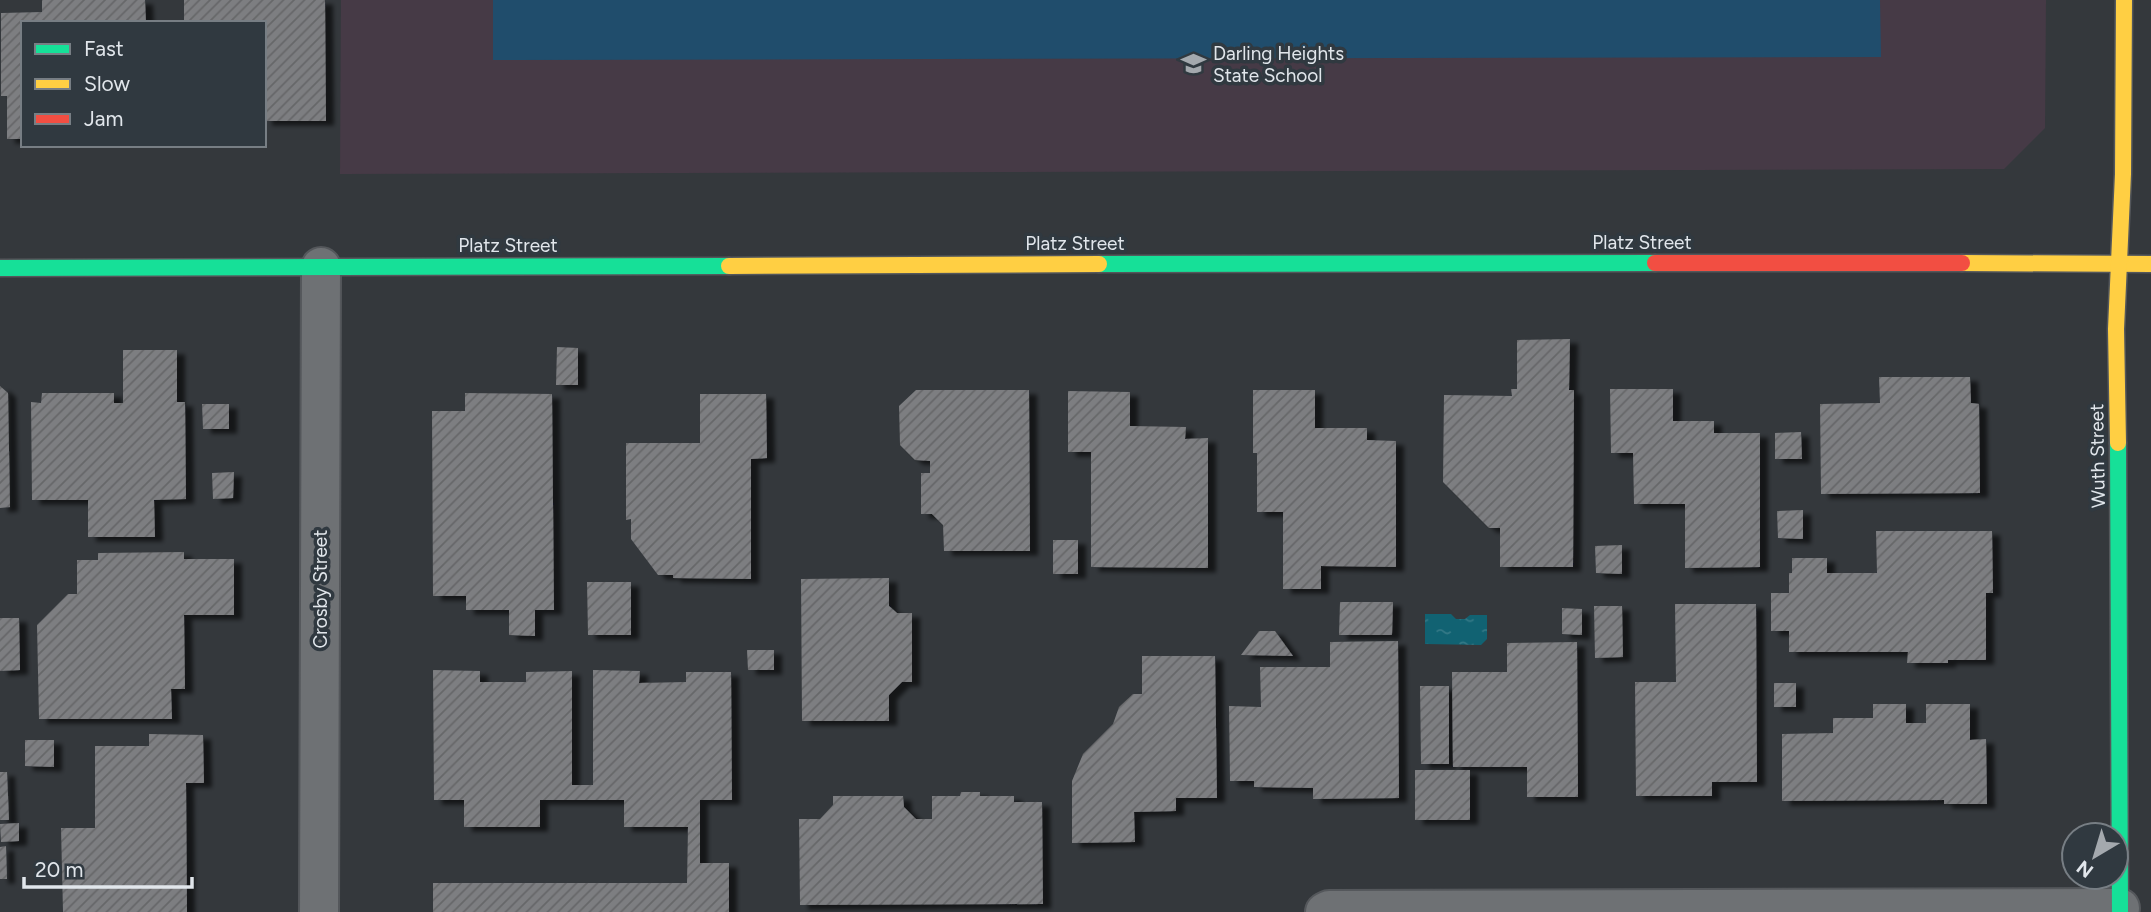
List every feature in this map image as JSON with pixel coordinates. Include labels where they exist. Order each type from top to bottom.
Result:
[{"type":"street","name":"Wuth Street","points":[[2120,910],[2116,329],[2123,174],[2124,0]]},
{"type":"street","name":"Platz Street","points":[[0,268],[1796,262],[2151,264]]},
{"type":"street","name":"Crosby Street","points":[[319,912],[321,267]]},
{"type":"street","points":[[1325,912],[2120,910]]},
{"type":"shaded area","name":"Darling Heights State School","points":[[341,0],[2046,0],[2045,128],[2004,169],[340,174]]},
{"type":"shaded area","points":[[493,0],[1880,0],[1881,57],[493,60]]},
{"type":"water","points":[[1425,614],[1451,614],[1456,619],[1465,619],[1470,615],[1487,615],[1487,639],[1481,645],[1425,644]]},
{"type":"building","points":[[42,0],[145,0],[146,21],[21,21],[21,139],[7,139],[7,96],[1,96],[1,13],[42,12]]},
{"type":"building","points":[[184,0],[325,0],[326,121],[266,121],[266,21],[184,21]]},
{"type":"building","points":[[1570,339],[1569,390],[1574,390],[1573,567],[1500,567],[1500,528],[1489,528],[1443,482],[1444,395],[1512,396],[1511,389],[1517,389],[1517,340]]},
{"type":"building","points":[[557,347],[578,348],[578,385],[556,385]]},
{"type":"building","points":[[123,350],[177,350],[177,402],[185,402],[186,499],[154,500],[155,537],[88,537],[88,500],[32,500],[31,402],[41,403],[42,393],[114,393],[114,403],[123,403]]},
{"type":"building","points":[[1879,377],[1970,377],[1971,403],[1979,404],[1980,493],[1821,494],[1820,404],[1880,403]]},
{"type":"building","points":[[0,386],[8,393],[10,507],[0,508]]},
{"type":"building","points":[[1610,389],[1673,389],[1673,421],[1714,421],[1714,433],[1760,433],[1760,567],[1685,568],[1685,504],[1634,504],[1633,453],[1611,453]]},
{"type":"building","points":[[916,390],[1029,390],[1030,551],[944,551],[943,525],[932,514],[921,514],[921,473],[930,473],[930,461],[915,460],[900,445],[899,406]]},
{"type":"building","points":[[1253,390],[1315,390],[1315,428],[1367,428],[1367,440],[1396,441],[1396,567],[1321,566],[1321,589],[1283,589],[1283,512],[1257,512]]},
{"type":"building","points":[[1068,391],[1130,392],[1130,426],[1186,427],[1185,439],[1208,438],[1208,568],[1091,567],[1091,452],[1068,452]]},
{"type":"building","points":[[465,393],[552,394],[554,610],[535,610],[535,636],[509,635],[509,610],[466,610],[466,596],[433,596],[432,411],[465,411]]},
{"type":"building","points":[[700,394],[766,394],[767,458],[751,459],[751,579],[673,578],[673,575],[658,575],[631,539],[631,519],[626,520],[626,443],[700,443]]},
{"type":"building","points":[[202,404],[229,404],[229,429],[203,429]]},
{"type":"building","points":[[1801,432],[1802,459],[1775,459],[1775,433]]},
{"type":"building","points":[[234,472],[233,498],[213,499],[212,473]]},
{"type":"building","points":[[1803,510],[1803,539],[1778,538],[1777,511]]},
{"type":"building","points":[[1876,531],[1992,531],[1993,593],[1986,593],[1986,660],[1907,663],[1908,652],[1789,652],[1789,631],[1771,631],[1771,593],[1789,593],[1792,558],[1827,558],[1827,573],[1877,573]]},
{"type":"building","points":[[1053,540],[1078,540],[1078,574],[1053,574]]},
{"type":"building","points":[[1622,545],[1622,574],[1596,573],[1595,546]]},
{"type":"building","points":[[184,552],[184,559],[234,559],[234,615],[184,615],[185,689],[171,689],[172,719],[39,719],[37,625],[68,594],[77,594],[77,560],[98,560],[98,553]]},
{"type":"building","points":[[889,578],[889,606],[897,613],[912,613],[912,682],[902,682],[889,695],[889,721],[802,721],[801,579]]},
{"type":"building","points":[[587,582],[631,582],[631,635],[588,635]]},
{"type":"building","points":[[1340,602],[1393,602],[1392,635],[1339,635]]},
{"type":"building","points":[[1675,604],[1756,604],[1757,782],[1712,782],[1712,796],[1636,796],[1635,682],[1676,682]]},
{"type":"building","points":[[1594,606],[1622,606],[1623,657],[1595,658]]},
{"type":"building","points":[[1562,608],[1582,609],[1582,635],[1562,634]]},
{"type":"building","points":[[0,618],[19,618],[20,670],[0,671]]},
{"type":"building","points":[[1259,631],[1275,631],[1293,656],[1241,655]]},
{"type":"building","points":[[1398,641],[1399,798],[1313,799],[1313,788],[1254,787],[1254,781],[1230,781],[1229,706],[1261,707],[1260,667],[1330,667],[1330,642]]},
{"type":"building","points":[[1577,642],[1578,797],[1527,797],[1527,767],[1453,767],[1452,672],[1507,672],[1507,643]]},
{"type":"building","points":[[747,650],[774,650],[774,670],[748,670]]},
{"type":"building","points":[[1142,656],[1215,656],[1217,798],[1176,798],[1176,811],[1134,812],[1135,842],[1072,843],[1072,781],[1083,754],[1113,724],[1119,707],[1133,694],[1142,694]]},
{"type":"building","points":[[433,670],[480,671],[480,682],[526,682],[526,672],[572,671],[572,785],[593,785],[593,670],[640,671],[639,683],[686,682],[686,672],[731,672],[732,800],[700,800],[700,863],[729,863],[729,912],[433,912],[433,883],[687,883],[688,827],[624,827],[624,800],[540,800],[540,827],[464,827],[464,800],[434,800]]},
{"type":"building","points":[[1774,683],[1796,683],[1796,707],[1774,707]]},
{"type":"building","points":[[1420,686],[1449,686],[1449,764],[1421,764]]},
{"type":"building","points":[[1873,704],[1906,704],[1906,723],[1926,723],[1926,704],[1970,704],[1970,740],[1986,739],[1987,804],[1944,804],[1944,800],[1782,801],[1782,734],[1833,733],[1833,718],[1873,718]]},
{"type":"building","points":[[149,734],[203,735],[204,783],[186,783],[187,912],[63,912],[61,828],[95,828],[95,746],[149,746]]},
{"type":"building","points":[[25,740],[54,740],[54,767],[25,766]]},
{"type":"building","points":[[1415,770],[1470,770],[1470,820],[1415,820]]},
{"type":"building","points":[[0,772],[7,772],[9,820],[0,820]]},
{"type":"building","points":[[961,792],[980,792],[980,796],[1014,796],[1014,802],[1042,802],[1043,904],[800,905],[799,819],[820,819],[833,805],[833,796],[903,796],[904,807],[916,819],[932,819],[932,796],[960,796]]},
{"type":"building","points":[[19,823],[19,841],[1,842],[0,824]]},
{"type":"building","points":[[6,846],[7,879],[0,879],[0,847]]},
{"type":"traffic: fast","points":[[1099,264],[1655,263]]},
{"type":"traffic: fast","points":[[0,268],[729,266]]},
{"type":"traffic: fast","points":[[2118,443],[2120,912]]},
{"type":"traffic: slow","points":[[2118,443],[2116,329],[2123,174],[2124,0]]},
{"type":"traffic: slow","points":[[1962,263],[2151,264]]},
{"type":"traffic: slow","points":[[729,266],[1099,264]]},
{"type":"traffic: jam","points":[[1655,263],[1962,263]]},
{"type":"place","name":"Darling Heights State School","points":[[1193,64]]}]
